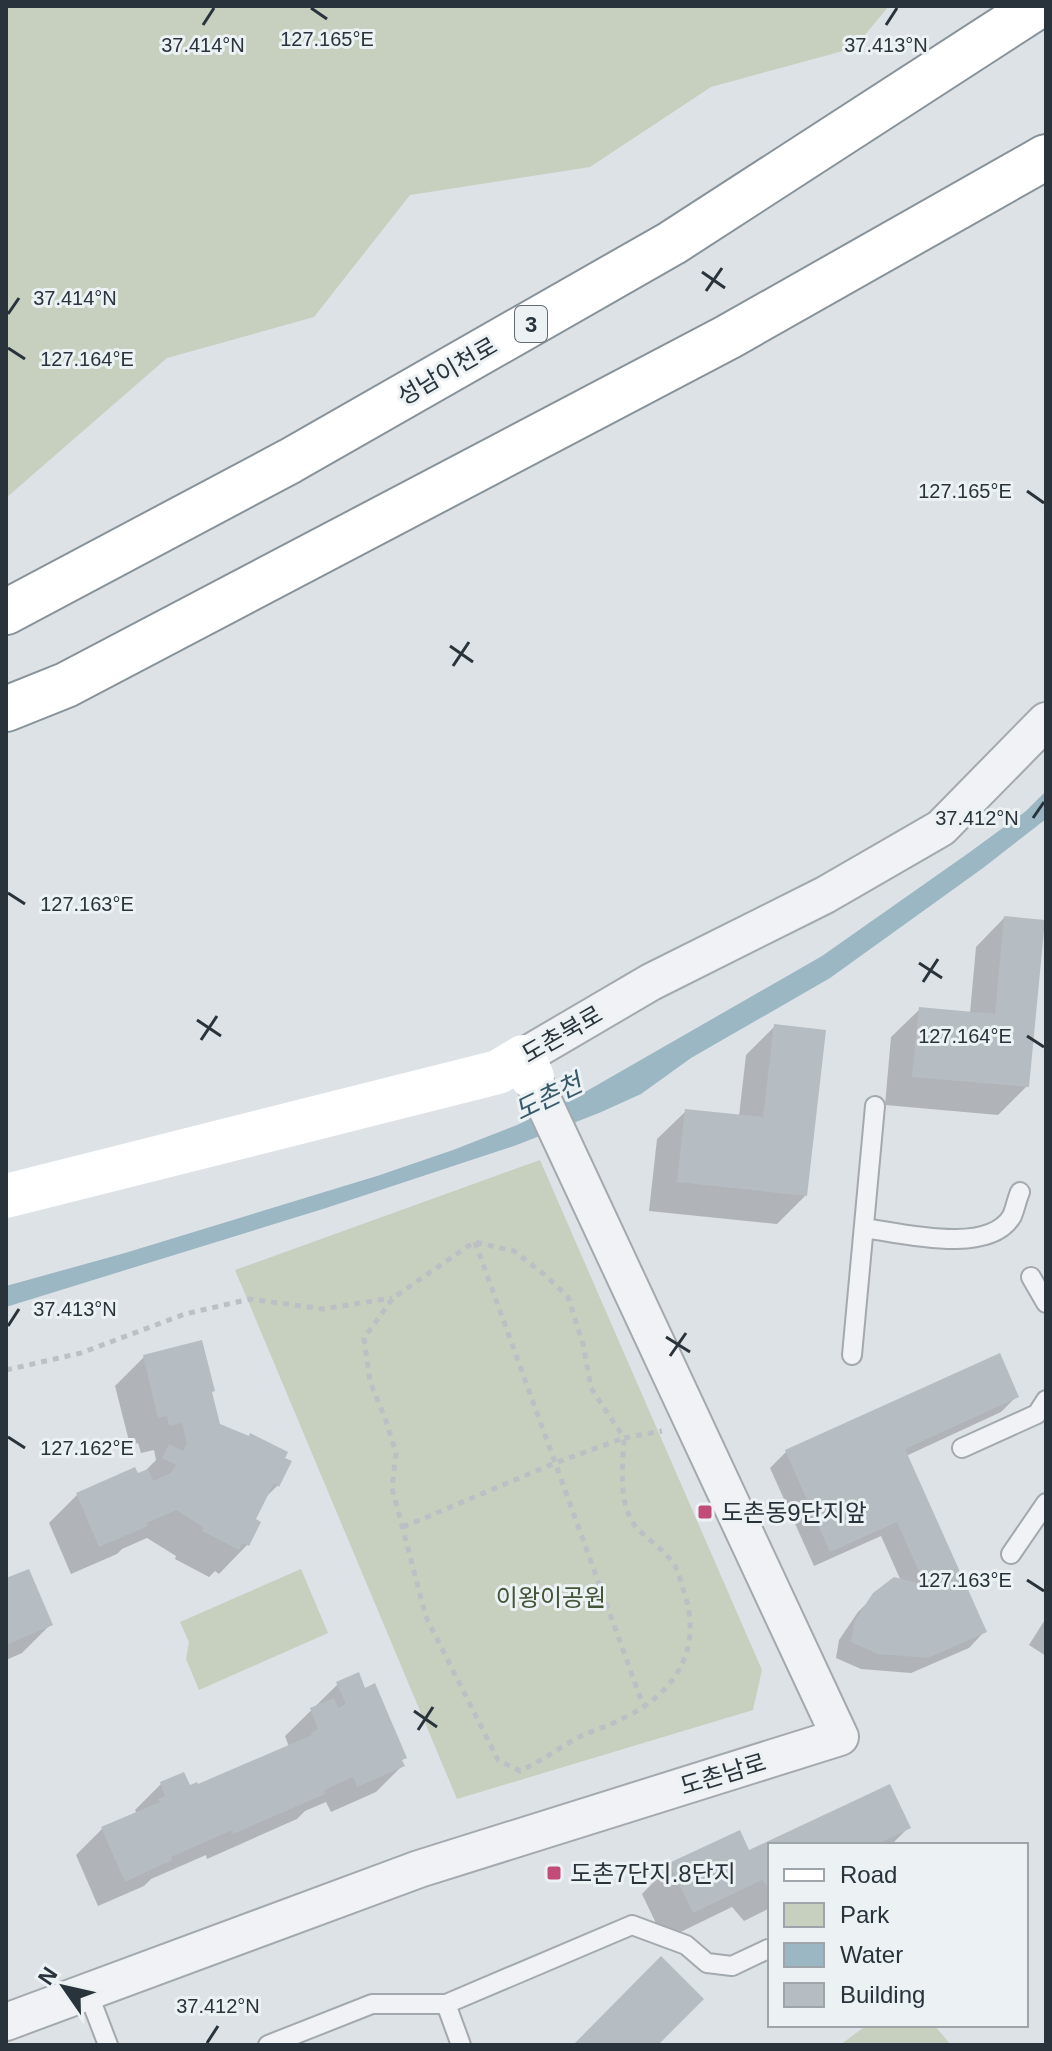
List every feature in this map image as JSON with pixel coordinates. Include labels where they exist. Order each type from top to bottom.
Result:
[{"type":"main road","name":"성남이천로","points":[[6,612],[290,461],[672,243],[1038,6]]},
{"type":"main road","points":[[6,709],[66,685],[728,337],[1046,157]]},
{"type":"main road","name":"도촌북로","points":[[6,1196],[527,1067]]},
{"type":"street","name":"도촌북로","points":[[527,1067],[651,982],[825,895],[941,828],[1046,721]]},
{"type":"street","name":"도촌남로","points":[[6,2022],[419,1869],[840,1737],[527,1067]]},
{"type":"lane","points":[[852,1355],[875,1106]]},
{"type":"lane","points":[[864,1228],[955,1240],[974,1238],[995,1232],[1011,1217],[1020,1192]]},
{"type":"lane","points":[[1031,1277],[1046,1303]]},
{"type":"lane","points":[[962,1448],[1037,1414],[1046,1400]]},
{"type":"lane","points":[[1011,1554],[1046,1503]]},
{"type":"lane","points":[[268,2045],[372,2004],[446,2004],[632,1925],[686,1945],[707,1963],[732,1966],[768,1949]]},
{"type":"lane","points":[[87,1990],[108,2045]]},
{"type":"lane","points":[[446,2004],[461,2045]]},
{"type":"path","points":[[474,1242],[643,1705]]},
{"type":"path","points":[[474,1242],[514,1251],[568,1297],[583,1344],[591,1388],[624,1438],[622,1488],[628,1510],[635,1525],[675,1565],[690,1607],[691,1636],[682,1669],[664,1691],[626,1718],[579,1737],[520,1771],[498,1760],[426,1617],[392,1488],[396,1453],[370,1382],[364,1338],[393,1298],[474,1242]]},
{"type":"path","points":[[6,1370],[81,1353],[185,1314],[250,1299],[323,1309],[393,1298]]},
{"type":"path","points":[[403,1527],[555,1463],[624,1438],[694,1426]]},
{"type":"green space","points":[[6,6],[889,6],[854,48],[711,87],[590,167],[410,195],[314,317],[167,358],[6,498]]},
{"type":"green space","name":"이왕이공원","points":[[540,1160],[762,1670],[753,1710],[457,1799],[235,1270]]},
{"type":"green space","points":[[301,1569],[328,1633],[199,1690],[186,1659],[189,1642],[180,1622]]},
{"type":"green space","points":[[864,2027],[936,2027],[951,2045],[840,2045]]},
{"type":"water","points":[[1046,791],[1046,819],[983,868],[830,978],[691,1058],[641,1094],[514,1146],[6,1307],[6,1286],[377,1176],[517,1125],[578,1096],[822,956],[1026,811]]},
{"type":"building","points":[[1004,916],[1045,920],[1029,1087],[912,1077],[919,1007],[995,1014]]},
{"type":"building","points":[[774,1024],[826,1030],[807,1196],[677,1182],[685,1109],[763,1117]]},
{"type":"building","points":[[202,1340],[220,1424],[249,1436],[250,1433],[288,1452],[285,1458],[292,1461],[279,1487],[274,1483],[256,1519],[261,1522],[249,1546],[243,1543],[239,1550],[202,1531],[203,1527],[176,1510],[99,1547],[76,1493],[135,1467],[138,1473],[148,1469],[153,1481],[171,1473],[176,1465],[162,1458],[169,1444],[183,1451],[187,1443],[182,1423],[169,1426],[167,1416],[158,1418],[143,1355]]},
{"type":"building","points":[[1000,1353],[1019,1397],[905,1449],[987,1632],[928,1658],[878,1654],[851,1642],[854,1622],[873,1593],[894,1577],[925,1585],[897,1522],[830,1552],[785,1450]]},
{"type":"building","points":[[29,1569],[53,1625],[6,1645],[6,1578]]},
{"type":"building","points":[[359,1672],[365,1688],[375,1683],[407,1758],[402,1760],[405,1766],[357,1787],[353,1777],[324,1790],[325,1794],[233,1834],[232,1830],[125,1882],[101,1827],[160,1802],[158,1799],[165,1796],[160,1782],[184,1772],[190,1785],[198,1784],[312,1735],[318,1729],[310,1708],[334,1698],[338,1708],[346,1704],[336,1682]]},
{"type":"building","points":[[890,1784],[911,1828],[879,1843],[768,1843],[768,1888],[762,1880],[693,1913],[669,1863],[740,1830],[749,1850]]},
{"type":"building","points":[[661,1956],[704,1999],[658,2045],[573,2045]]},
{"type":"place","name":"도촌동9단지앞","points":[[705,1512]]},
{"type":"place","name":"도촌7단지.8단지","points":[[554,1873]]},
{"type":"water label","name":"도촌천","points":[[548,1097]]}]
